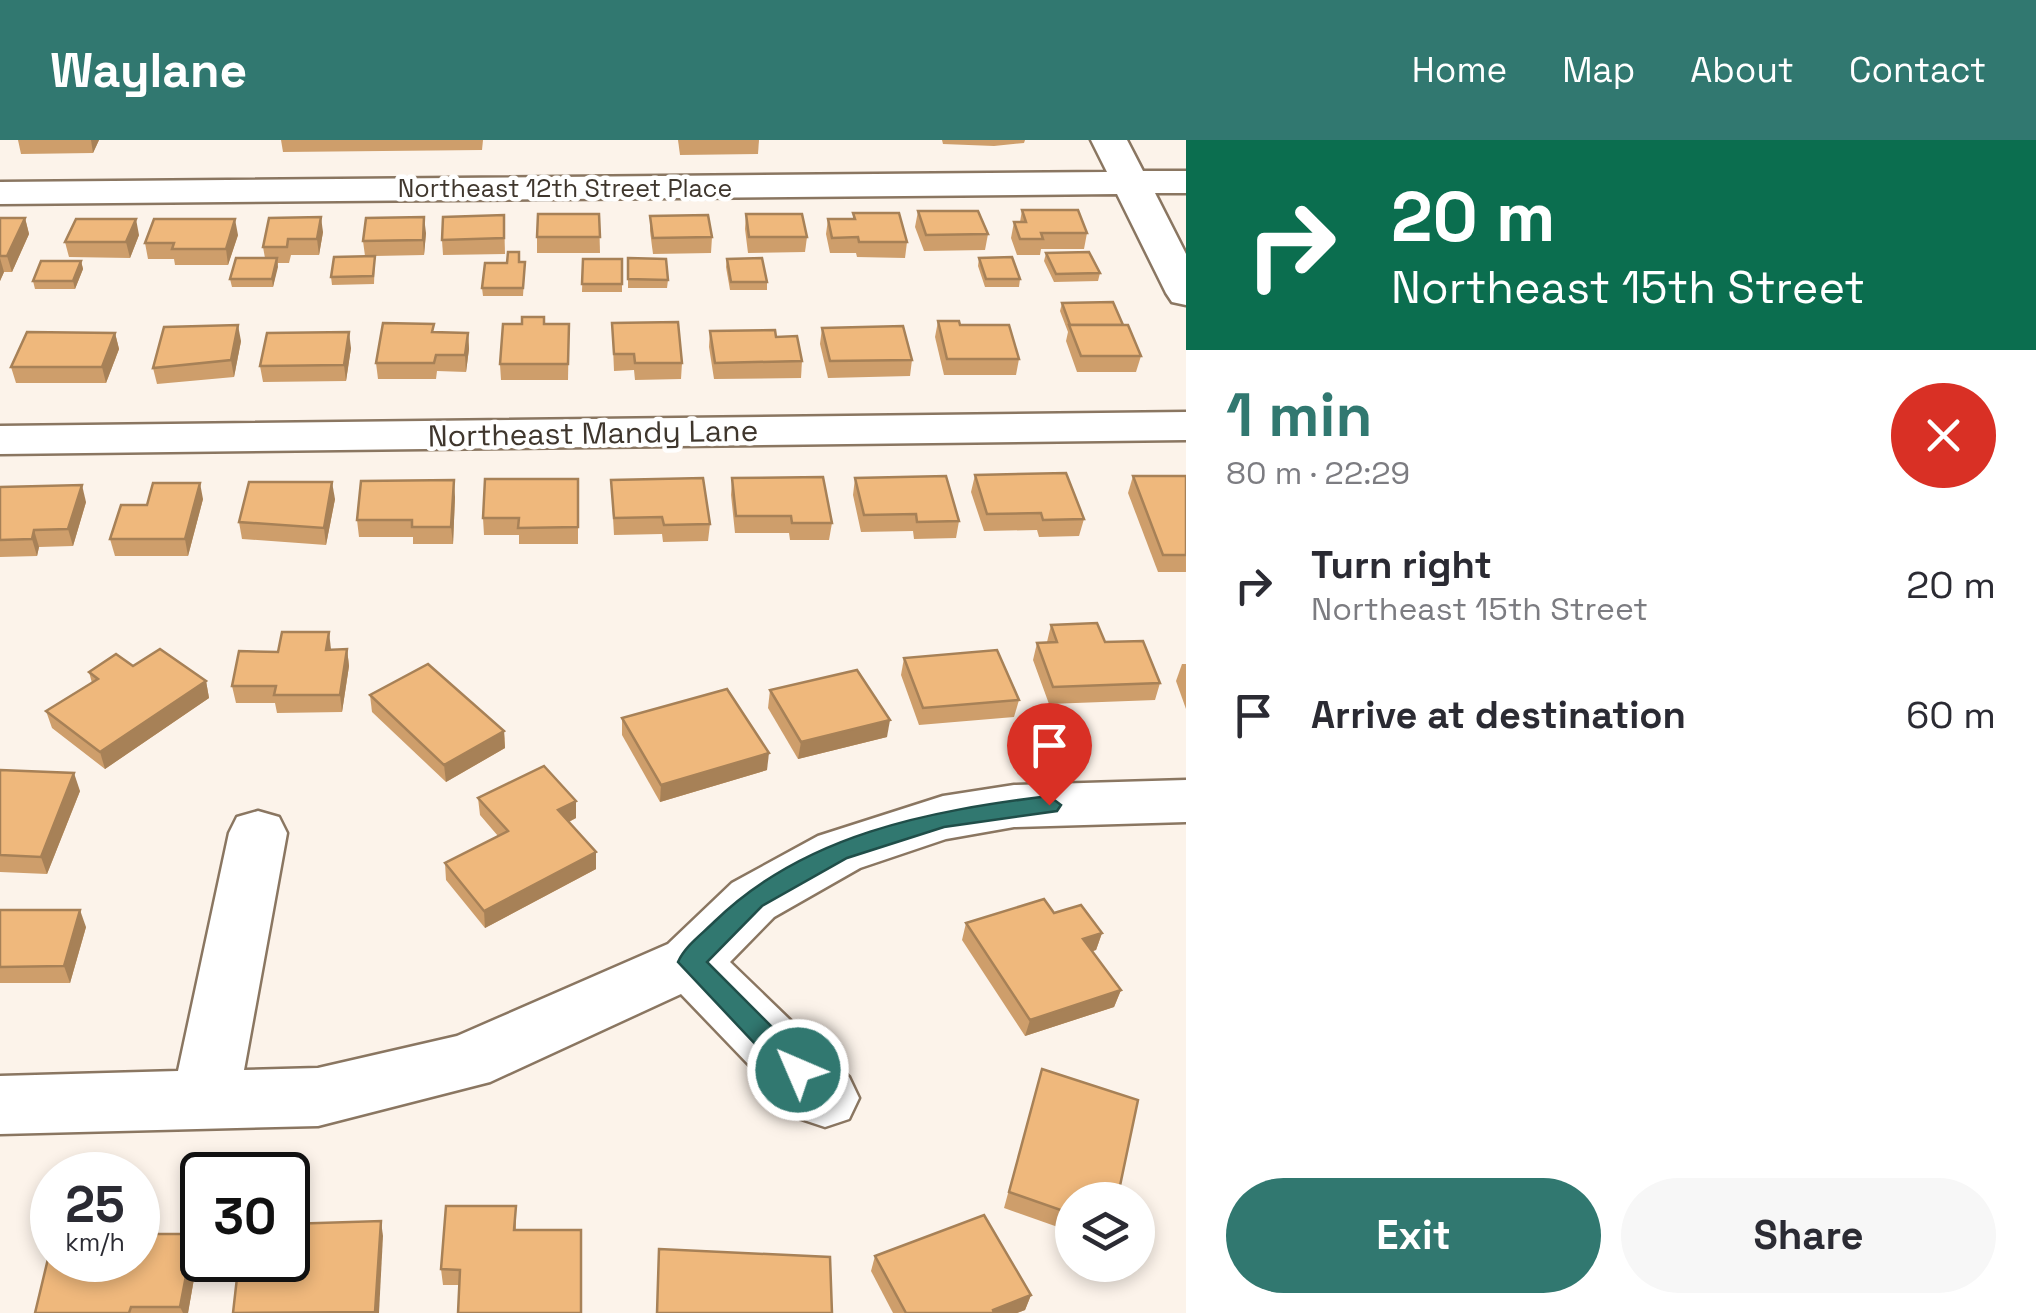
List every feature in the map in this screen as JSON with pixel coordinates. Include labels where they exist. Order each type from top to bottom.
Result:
[{"type":"street","points":[[1109,140],[1186,293]]},
{"type":"street","name":"Northeast 12th Street Place","points":[[0,194],[1186,182]]},
{"type":"street","name":"Northeast Mandy Lane","points":[[0,440],[1186,426]]},
{"type":"street","points":[[0,1105],[318,1097],[467,1062],[690,962],[753,900],[838,852],[943,818],[1014,806],[1186,801]]},
{"type":"street","points":[[205,1100],[258,833]]},
{"type":"street","points":[[690,962],[825,1098]]},
{"type":"building","points":[[1022,210],[1078,210],[1087,233],[1041,233],[1043,239],[1020,239],[1014,222],[1026,222]]},
{"type":"building","points":[[918,211],[978,211],[988,234],[926,235]]},
{"type":"building","points":[[853,213],[899,213],[907,242],[832,238],[828,219],[855,219]]},
{"type":"building","points":[[538,214],[599,214],[600,237],[537,237]]},
{"type":"building","points":[[746,214],[802,214],[807,237],[749,237]]},
{"type":"building","points":[[504,215],[504,238],[442,240],[443,217]]},
{"type":"building","points":[[708,215],[712,237],[653,238],[650,216]]},
{"type":"building","points":[[321,217],[317,239],[288,239],[287,247],[263,247],[269,218]]},
{"type":"building","points":[[424,217],[423,240],[363,241],[366,218]]},
{"type":"building","points":[[0,218],[25,218],[7,256],[0,256]]},
{"type":"building","points":[[76,219],[136,219],[126,242],[65,242]]},
{"type":"building","points":[[154,219],[235,219],[226,249],[172,249],[174,243],[145,243]]},
{"type":"building","points":[[508,252],[519,252],[519,262],[525,262],[523,288],[482,288],[485,263],[507,263]]},
{"type":"building","points":[[1089,252],[1100,273],[1056,274],[1046,253]]},
{"type":"building","points":[[375,256],[373,276],[331,277],[334,257]]},
{"type":"building","points":[[1012,257],[1020,279],[986,279],[979,258]]},
{"type":"building","points":[[236,258],[277,258],[272,279],[230,279]]},
{"type":"building","points":[[628,258],[666,259],[668,280],[628,279]]},
{"type":"building","points":[[762,258],[767,282],[731,282],[727,259]]},
{"type":"building","points":[[583,259],[622,259],[622,284],[582,284]]},
{"type":"building","points":[[41,261],[81,261],[73,281],[33,281]]},
{"type":"building","points":[[1113,302],[1123,325],[1070,325],[1062,303]]},
{"type":"building","points":[[522,317],[544,317],[544,324],[569,324],[568,364],[500,364],[503,324],[522,324]]},
{"type":"building","points":[[938,321],[1009,325],[1019,359],[947,359]]},
{"type":"building","points":[[678,322],[682,363],[635,363],[634,354],[614,354],[612,323]]},
{"type":"building","points":[[383,323],[434,324],[432,332],[468,333],[465,355],[436,355],[434,363],[376,363]]},
{"type":"building","points":[[238,325],[231,360],[153,368],[164,327]]},
{"type":"building","points":[[1069,325],[1128,325],[1141,356],[1081,356]]},
{"type":"building","points":[[903,326],[912,360],[830,361],[822,328]]},
{"type":"building","points":[[775,330],[776,337],[797,336],[802,361],[715,363],[710,331]]},
{"type":"building","points":[[27,332],[115,333],[102,367],[11,367]]},
{"type":"building","points":[[349,332],[344,365],[260,366],[267,333]]},
{"type":"building","points":[[1066,473],[1084,519],[1043,520],[1041,513],[987,514],[975,475]]},
{"type":"building","points":[[946,476],[959,521],[917,522],[916,514],[864,515],[855,478]]},
{"type":"building","points":[[1133,476],[1186,476],[1186,555],[1163,555]]},
{"type":"building","points":[[823,477],[832,523],[792,523],[791,516],[736,516],[732,478]]},
{"type":"building","points":[[703,478],[710,524],[664,525],[662,517],[614,518],[611,480]]},
{"type":"building","points":[[485,479],[578,479],[578,527],[518,528],[519,518],[483,518]]},
{"type":"building","points":[[454,480],[451,527],[412,527],[412,520],[357,520],[361,481]]},
{"type":"building","points":[[249,482],[332,482],[324,528],[239,522]]},
{"type":"building","points":[[153,483],[200,483],[185,539],[110,539],[121,505],[147,505]]},
{"type":"building","points":[[82,485],[68,529],[34,530],[32,539],[0,540],[0,487]]},
{"type":"building","points":[[1097,623],[1105,642],[1143,641],[1160,683],[1053,687],[1037,643],[1057,642],[1051,625]]},
{"type":"building","points":[[282,632],[329,632],[326,650],[347,649],[340,695],[274,695],[276,686],[232,686],[239,651],[278,652]]},
{"type":"building","points":[[160,649],[206,681],[100,752],[46,711],[98,679],[89,672],[116,654],[133,666]]},
{"type":"building","points":[[997,650],[1019,700],[923,708],[904,658]]},
{"type":"building","points":[[428,664],[504,731],[444,765],[370,695]]},
{"type":"building","points":[[857,670],[890,720],[801,742],[770,690]]},
{"type":"building","points":[[727,689],[769,753],[661,785],[622,718]]},
{"type":"building","points":[[544,766],[576,801],[558,810],[596,852],[484,911],[445,863],[508,831],[478,798]]},
{"type":"building","points":[[0,770],[74,773],[41,857],[0,855]]},
{"type":"building","points":[[1044,899],[1054,913],[1081,905],[1102,933],[1083,939],[1121,990],[1030,1020],[966,923]]},
{"type":"building","points":[[0,910],[80,910],[64,966],[0,967]]},
{"type":"building","points":[[1042,1069],[1138,1100],[1121,1182],[1055,1182],[1055,1208],[1009,1192]]},
{"type":"building","points":[[446,1206],[516,1206],[514,1230],[581,1230],[581,1313],[458,1313],[460,1270],[441,1269]]},
{"type":"building","points":[[984,1215],[1031,1295],[993,1310],[994,1313],[906,1313],[875,1256]]},
{"type":"building","points":[[381,1221],[375,1312],[233,1313],[237,1282],[310,1282],[310,1223]]},
{"type":"building","points":[[160,1234],[180,1234],[180,1282],[185,1282],[180,1307],[131,1307],[129,1313],[35,1313],[42,1282],[160,1282]]},
{"type":"building","points":[[659,1249],[830,1257],[832,1313],[657,1313]]},
{"type":"route","points":[[798,1070],[690,962],[753,900],[838,852],[943,818],[1014,806],[1049,805]]}]
